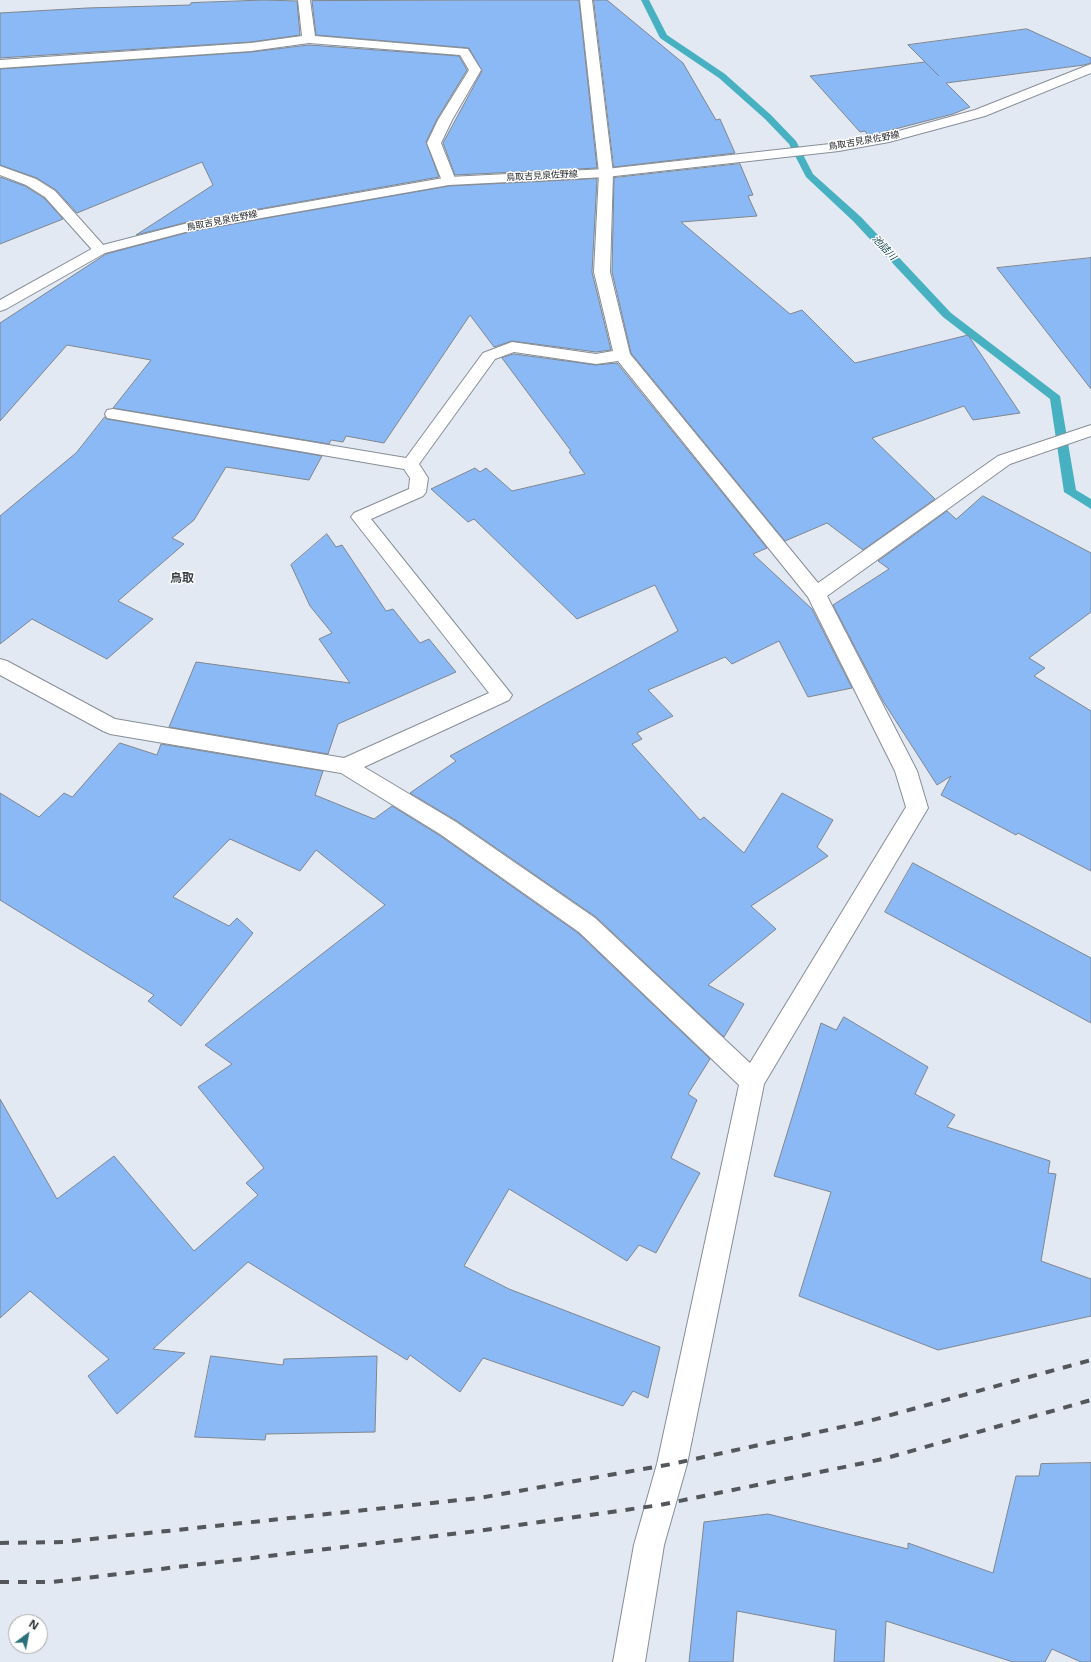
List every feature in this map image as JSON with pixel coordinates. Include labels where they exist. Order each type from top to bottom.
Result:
[{"type":"street","points":[[304,0],[309,39]]},
{"type":"street","points":[[586,0],[606,173],[602,272],[622,355],[816,594],[906,771],[917,808],[752,1081],[672,1464],[649,1545],[629,1662]]},
{"type":"street","points":[[0,64],[251,47],[309,39],[464,52],[475,70],[445,120],[434,143],[449,180]]},
{"type":"street","name":"鳥取吉見泉佐野線","points":[[0,306],[100,250],[192,226],[449,180],[606,173],[807,151],[889,138],[980,113],[1091,68]]},
{"type":"street","points":[[0,170],[31,182],[50,194],[100,250]]},
{"type":"street","points":[[410,464],[489,356],[512,347],[596,359],[622,355]]},
{"type":"street","points":[[113,414],[410,464],[419,478],[417,492],[360,517],[502,695],[346,766]]},
{"type":"street","points":[[816,594],[1004,460],[1091,430]]},
{"type":"street","points":[[0,666],[110,726],[346,766],[448,828],[587,925],[752,1081]]},
{"type":"building","points":[[264,0],[297,1],[300,35],[251,42],[0,58],[0,13],[87,8],[190,5],[191,3]]},
{"type":"building","points":[[579,0],[597,168],[455,175],[443,143],[482,71],[469,48],[316,35],[312,1]]},
{"type":"building","points":[[594,0],[607,0],[683,63],[716,120],[720,119],[735,153],[614,167]]},
{"type":"building","points":[[1027,29],[1091,58],[1091,63],[1084,65],[946,83],[970,107],[953,114],[868,136],[865,131],[860,132],[810,76],[925,62],[908,45]]},
{"type":"building","points":[[309,45],[459,56],[467,70],[437,119],[426,142],[439,177],[192,221],[136,235],[213,185],[202,162],[77,213],[56,190],[37,178],[0,165],[0,69],[251,52]]},
{"type":"building","points":[[740,164],[753,195],[748,196],[757,216],[681,222],[790,314],[802,310],[855,363],[968,335],[1020,413],[973,420],[964,406],[872,438],[935,499],[863,550],[827,523],[785,541],[631,353],[612,272],[614,178]]},
{"type":"building","points":[[0,177],[25,186],[44,198],[63,219],[0,244]]},
{"type":"building","points":[[597,179],[592,272],[611,350],[596,352],[512,341],[494,347],[470,315],[384,443],[346,436],[343,442],[331,440],[329,444],[113,408],[151,360],[67,345],[0,421],[0,323],[106,254],[193,231],[449,186]]},
{"type":"building","points":[[1091,258],[1091,389],[997,268]]},
{"type":"building","points":[[514,354],[596,365],[617,363],[767,548],[753,554],[812,609],[852,688],[808,697],[779,641],[732,664],[725,657],[648,690],[673,716],[637,733],[642,739],[632,744],[700,820],[704,817],[744,853],[782,793],[833,820],[817,847],[828,856],[751,906],[776,929],[708,985],[744,1004],[724,1037],[596,917],[457,821],[410,793],[456,761],[450,756],[678,631],[655,585],[577,619],[474,519],[468,522],[431,489],[475,468],[480,472],[486,468],[512,491],[585,474],[569,452],[571,451],[502,358]]},
{"type":"building","points":[[105,417],[107,419],[322,456],[309,480],[226,467],[194,520],[172,538],[184,544],[118,601],[153,619],[107,659],[32,619],[0,644],[0,516],[76,453]]},
{"type":"building","points":[[983,496],[1091,553],[1091,612],[1029,658],[1045,668],[1034,676],[1091,711],[1091,871],[1018,833],[1016,835],[941,795],[951,776],[937,785],[883,701],[833,605],[889,569],[878,561],[947,511],[956,519]]},
{"type":"building","points":[[327,534],[336,547],[342,545],[386,611],[393,609],[420,643],[429,639],[456,672],[338,724],[328,754],[169,727],[196,662],[350,683],[319,639],[332,633],[310,606],[291,565]]},
{"type":"building","points":[[120,743],[157,755],[161,744],[323,771],[315,795],[374,819],[392,806],[439,835],[578,933],[710,1059],[688,1094],[697,1100],[671,1158],[700,1173],[656,1253],[639,1245],[627,1261],[509,1189],[464,1266],[509,1289],[660,1347],[648,1398],[633,1391],[623,1406],[483,1358],[460,1392],[410,1355],[407,1360],[248,1262],[153,1349],[185,1353],[117,1414],[88,1376],[109,1359],[30,1291],[0,1318],[0,1099],[57,1199],[114,1156],[194,1251],[258,1195],[246,1183],[264,1168],[198,1087],[232,1064],[205,1045],[385,905],[316,850],[300,871],[230,839],[173,897],[229,926],[237,918],[253,933],[181,1026],[148,1001],[154,995],[0,900],[0,793],[39,817],[64,793],[72,797]]},
{"type":"building","points":[[913,863],[1091,958],[1091,1023],[885,912]]},
{"type":"building","points":[[844,1017],[928,1067],[915,1094],[955,1115],[947,1127],[1050,1161],[1048,1173],[1056,1174],[1041,1261],[1091,1279],[1091,1316],[938,1350],[799,1296],[831,1192],[774,1176],[821,1023],[836,1030]]},
{"type":"building","points":[[211,1356],[283,1365],[284,1359],[377,1356],[375,1432],[266,1434],[265,1440],[195,1437]]},
{"type":"building","points":[[1091,1463],[1091,1662],[1081,1662],[1052,1649],[1045,1662],[1013,1662],[886,1621],[884,1662],[834,1662],[836,1630],[737,1611],[733,1662],[689,1662],[704,1522],[768,1514],[908,1549],[908,1543],[993,1573],[1016,1476],[1039,1476],[1041,1464]]},
{"type":"waterway","name":"池詰川","points":[[645,0],[663,36],[722,76],[768,117],[793,143],[809,175],[857,219],[947,315],[1056,398],[1070,492],[1091,505]]},
{"type":"railway","points":[[0,1543],[63,1542],[479,1498],[672,1464],[869,1421],[1091,1360]]},
{"type":"railway","points":[[0,1582],[52,1582],[477,1531],[660,1505],[883,1459],[1091,1400]]},
{"type":"district","name":"鳥取","points":[[182,579]]}]
